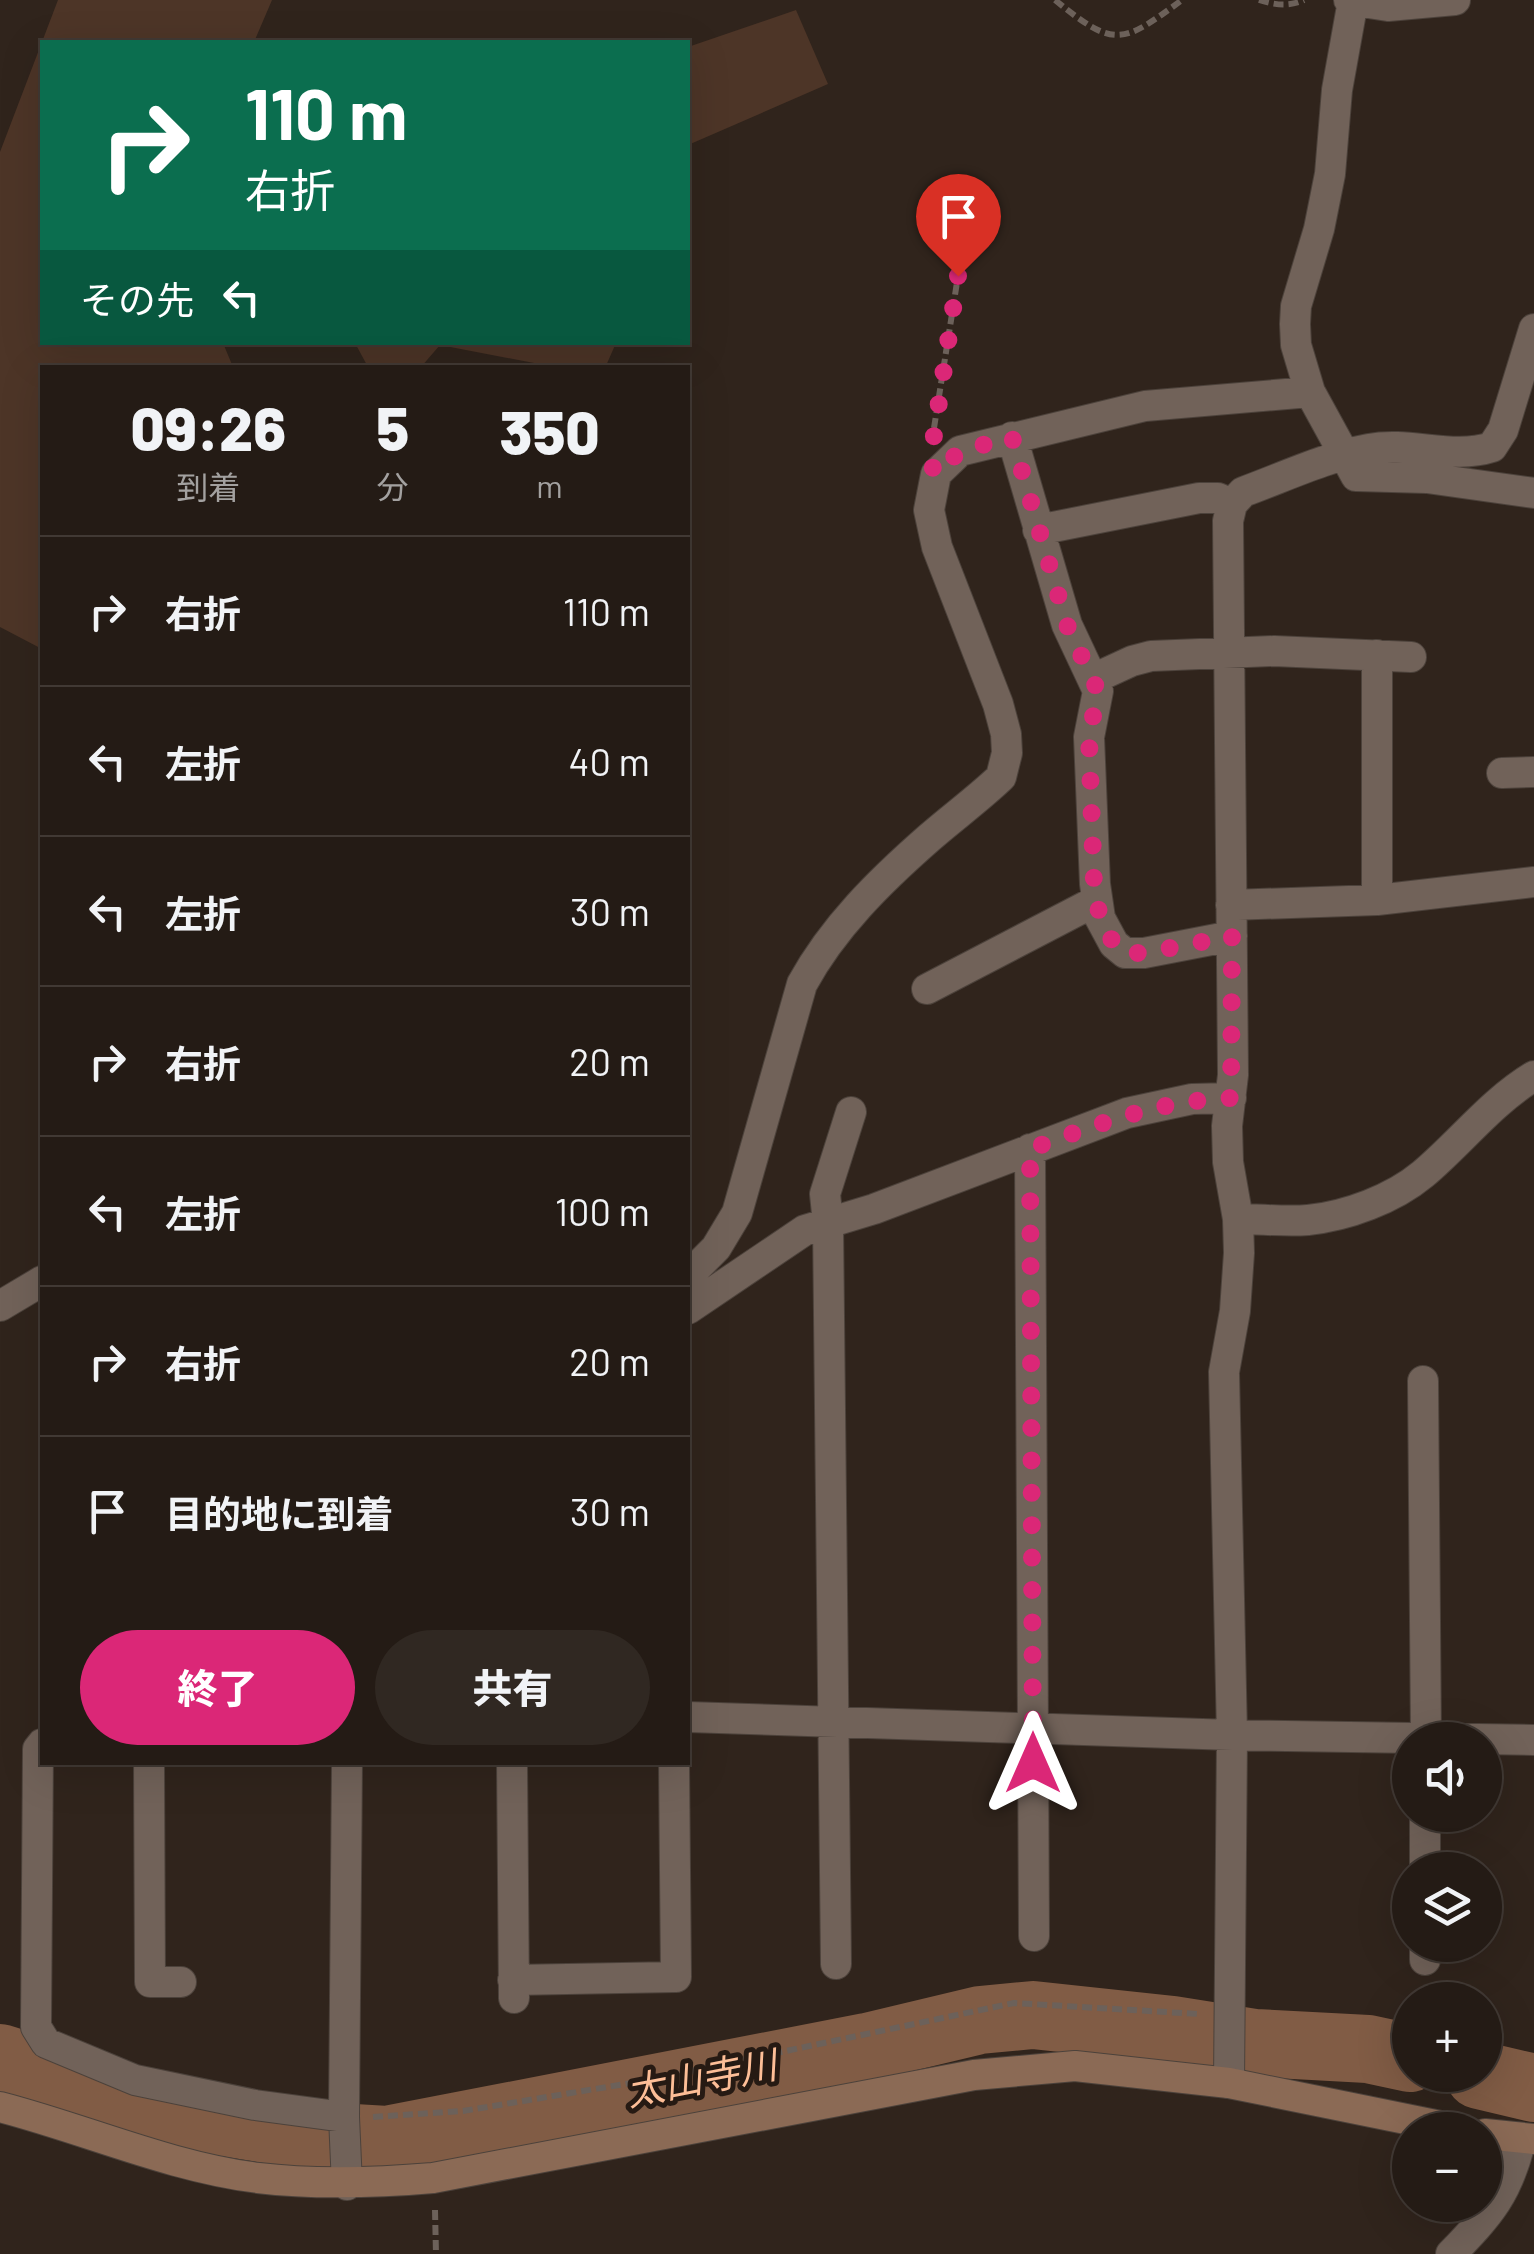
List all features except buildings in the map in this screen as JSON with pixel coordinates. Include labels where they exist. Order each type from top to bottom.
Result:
[{"type":"street","points":[[1455,0],[1388,6],[1351,1],[1337,90],[1330,174],[1319,229],[1296,306],[1296,345],[1310,392],[1356,476],[1428,478],[1534,493]]},
{"type":"street","points":[[1229,2074],[1232,1734],[1224,1372],[1236,1310],[1238,1219],[1228,1162],[1232,936],[1228,521],[1232,504],[1243,492],[1369,449],[1396,447],[1474,453],[1492,447],[1503,430],[1534,329]]},
{"type":"street","points":[[690,1274],[716,1248],[737,1213],[802,984],[818,953],[882,882],[1001,777],[1006,734],[998,704],[937,548],[929,510],[936,474],[960,451],[1144,406],[1310,392]]},
{"type":"street","points":[[1012,437],[1067,625],[1098,691],[1089,737],[1100,918],[1114,944],[1125,953],[1232,936]]},
{"type":"street","points":[[1038,530],[1199,498],[1218,498],[1232,504]]},
{"type":"street","points":[[1093,679],[1132,660],[1152,656],[1274,650],[1412,656]]},
{"type":"street","points":[[1377,900],[1378,655]]},
{"type":"street","points":[[1502,773],[1534,772]]},
{"type":"street","points":[[1231,905],[1377,900],[1534,882]]},
{"type":"street","points":[[926,989],[1096,901]]},
{"type":"street","points":[[1238,1219],[1308,1220],[1392,1195],[1422,1175],[1508,1092],[1534,1076]]},
{"type":"street","points":[[690,1308],[805,1230],[874,1209],[1142,1109],[1231,1098]]},
{"type":"street","points":[[836,1964],[825,1194],[850,1112]]},
{"type":"street","points":[[1030,1149],[1034,1936]]},
{"type":"street","points":[[0,1306],[40,1283]]},
{"type":"street","points":[[1422,1381],[1426,1722]]},
{"type":"street","points":[[690,1717],[1392,1738]]},
{"type":"street","points":[[1502,1740],[1534,1740]]},
{"type":"street","points":[[40,1746],[36,2026],[46,2043],[135,2080],[255,2106],[344,2119]]},
{"type":"street","points":[[149,1765],[150,1982],[181,1982]]},
{"type":"street","points":[[346,2174],[347,1765]]},
{"type":"street","points":[[512,1765],[514,1990],[676,1978],[674,1765]]},
{"type":"street","points":[[0,2108],[255,2178],[346,2174],[433,2178],[974,2075],[1075,2066],[1229,2074],[1392,2114]]},
{"type":"street","points":[[1451,2254],[1491,2213],[1528,2138],[1502,2136]]},
{"type":"path","points":[[1054,0],[1081,22],[1119,37],[1141,30],[1182,0]]},
{"type":"path","points":[[1260,0],[1294,5],[1304,0]]},
{"type":"path","points":[[936,474],[930,462],[932,442],[958,276]]},
{"type":"path","points":[[344,2119],[463,2111],[559,2096],[1014,2003],[1230,2020]]},
{"type":"path","points":[[433,2178],[436,2254]]},
{"type":"shaded area","points":[[58,0],[272,0],[255,40],[43,40]]},
{"type":"shaded area","points":[[796,10],[828,84],[690,144],[690,46]]},
{"type":"shaded area","points":[[40,47],[40,345],[224,345],[232,365],[40,365],[40,648],[0,627],[0,152]]},
{"type":"shaded area","points":[[356,345],[440,345],[423,365],[367,365]]},
{"type":"shaded area","points":[[440,345],[615,345],[606,365],[545,365]]},
{"type":"waterway","name":"太山寺川","points":[[0,2058],[186,2116],[303,2135],[387,2140],[867,2047],[980,2020],[1033,2015],[1255,2043],[1368,2049],[1392,2054]]},
{"type":"waterway","name":"太山寺川","points":[[1502,2080],[1534,2088]]},
{"type":"route","points":[[958,276],[930,462],[936,474],[960,451],[1012,437],[1067,625],[1098,691],[1089,737],[1094,884],[1100,918],[1114,944],[1125,953],[1232,936],[1231,1098],[1192,1100],[1127,1113],[1030,1149],[1033,1763]]}]
